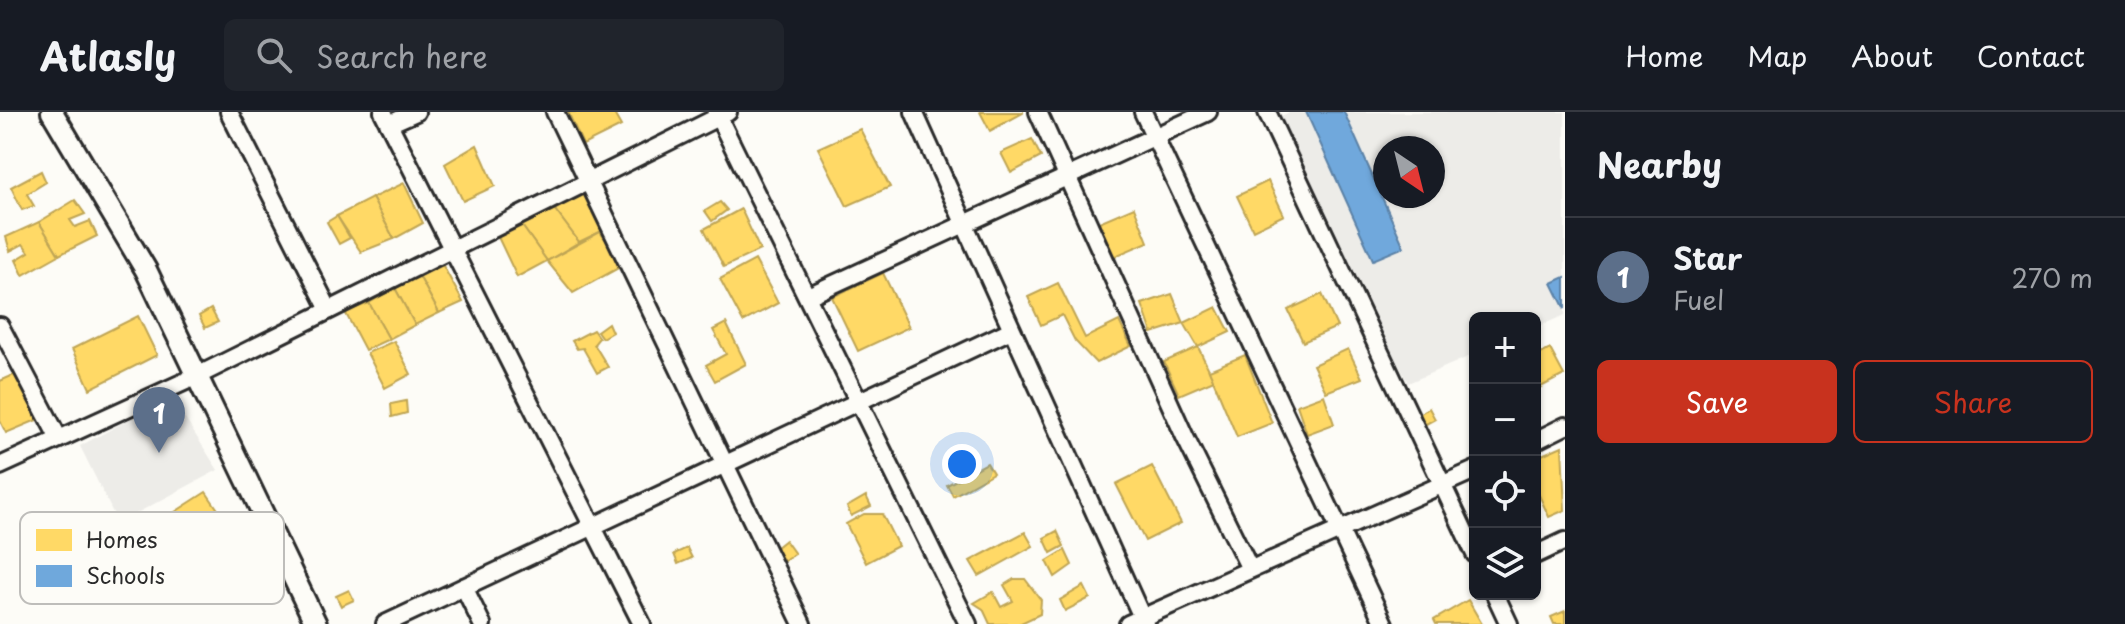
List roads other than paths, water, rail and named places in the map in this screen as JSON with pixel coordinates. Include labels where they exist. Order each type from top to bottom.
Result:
[{"type":"street","points":[[52,112],[146,270],[262,512]]},
{"type":"street","points":[[229,112],[329,310]]},
{"type":"street","points":[[416,112],[386,118],[642,624]]},
{"type":"street","points":[[555,112],[727,462],[802,624]]},
{"type":"street","points":[[914,112],[1138,622],[1469,473]]},
{"type":"street","points":[[1038,112],[1185,437],[1250,569]]},
{"type":"street","points":[[1143,112],[1384,624]]},
{"type":"street","points":[[808,296],[1208,112]]},
{"type":"street","points":[[1267,112],[1469,542]]},
{"type":"street","points":[[0,466],[197,376],[721,113],[968,624]]},
{"type":"street","points":[[0,326],[59,439]]},
{"type":"street","points":[[385,624],[1011,330]]},
{"type":"street","points":[[1541,438],[1565,426]]},
{"type":"street","points":[[1541,552],[1565,541]]},
{"type":"street","points":[[284,557],[316,624]]},
{"type":"street","points":[[464,587],[482,624]]},
{"type":"street","points":[[1498,600],[1509,624]]},
{"type":"place","name":"Star","points":[[159,453]]}]
